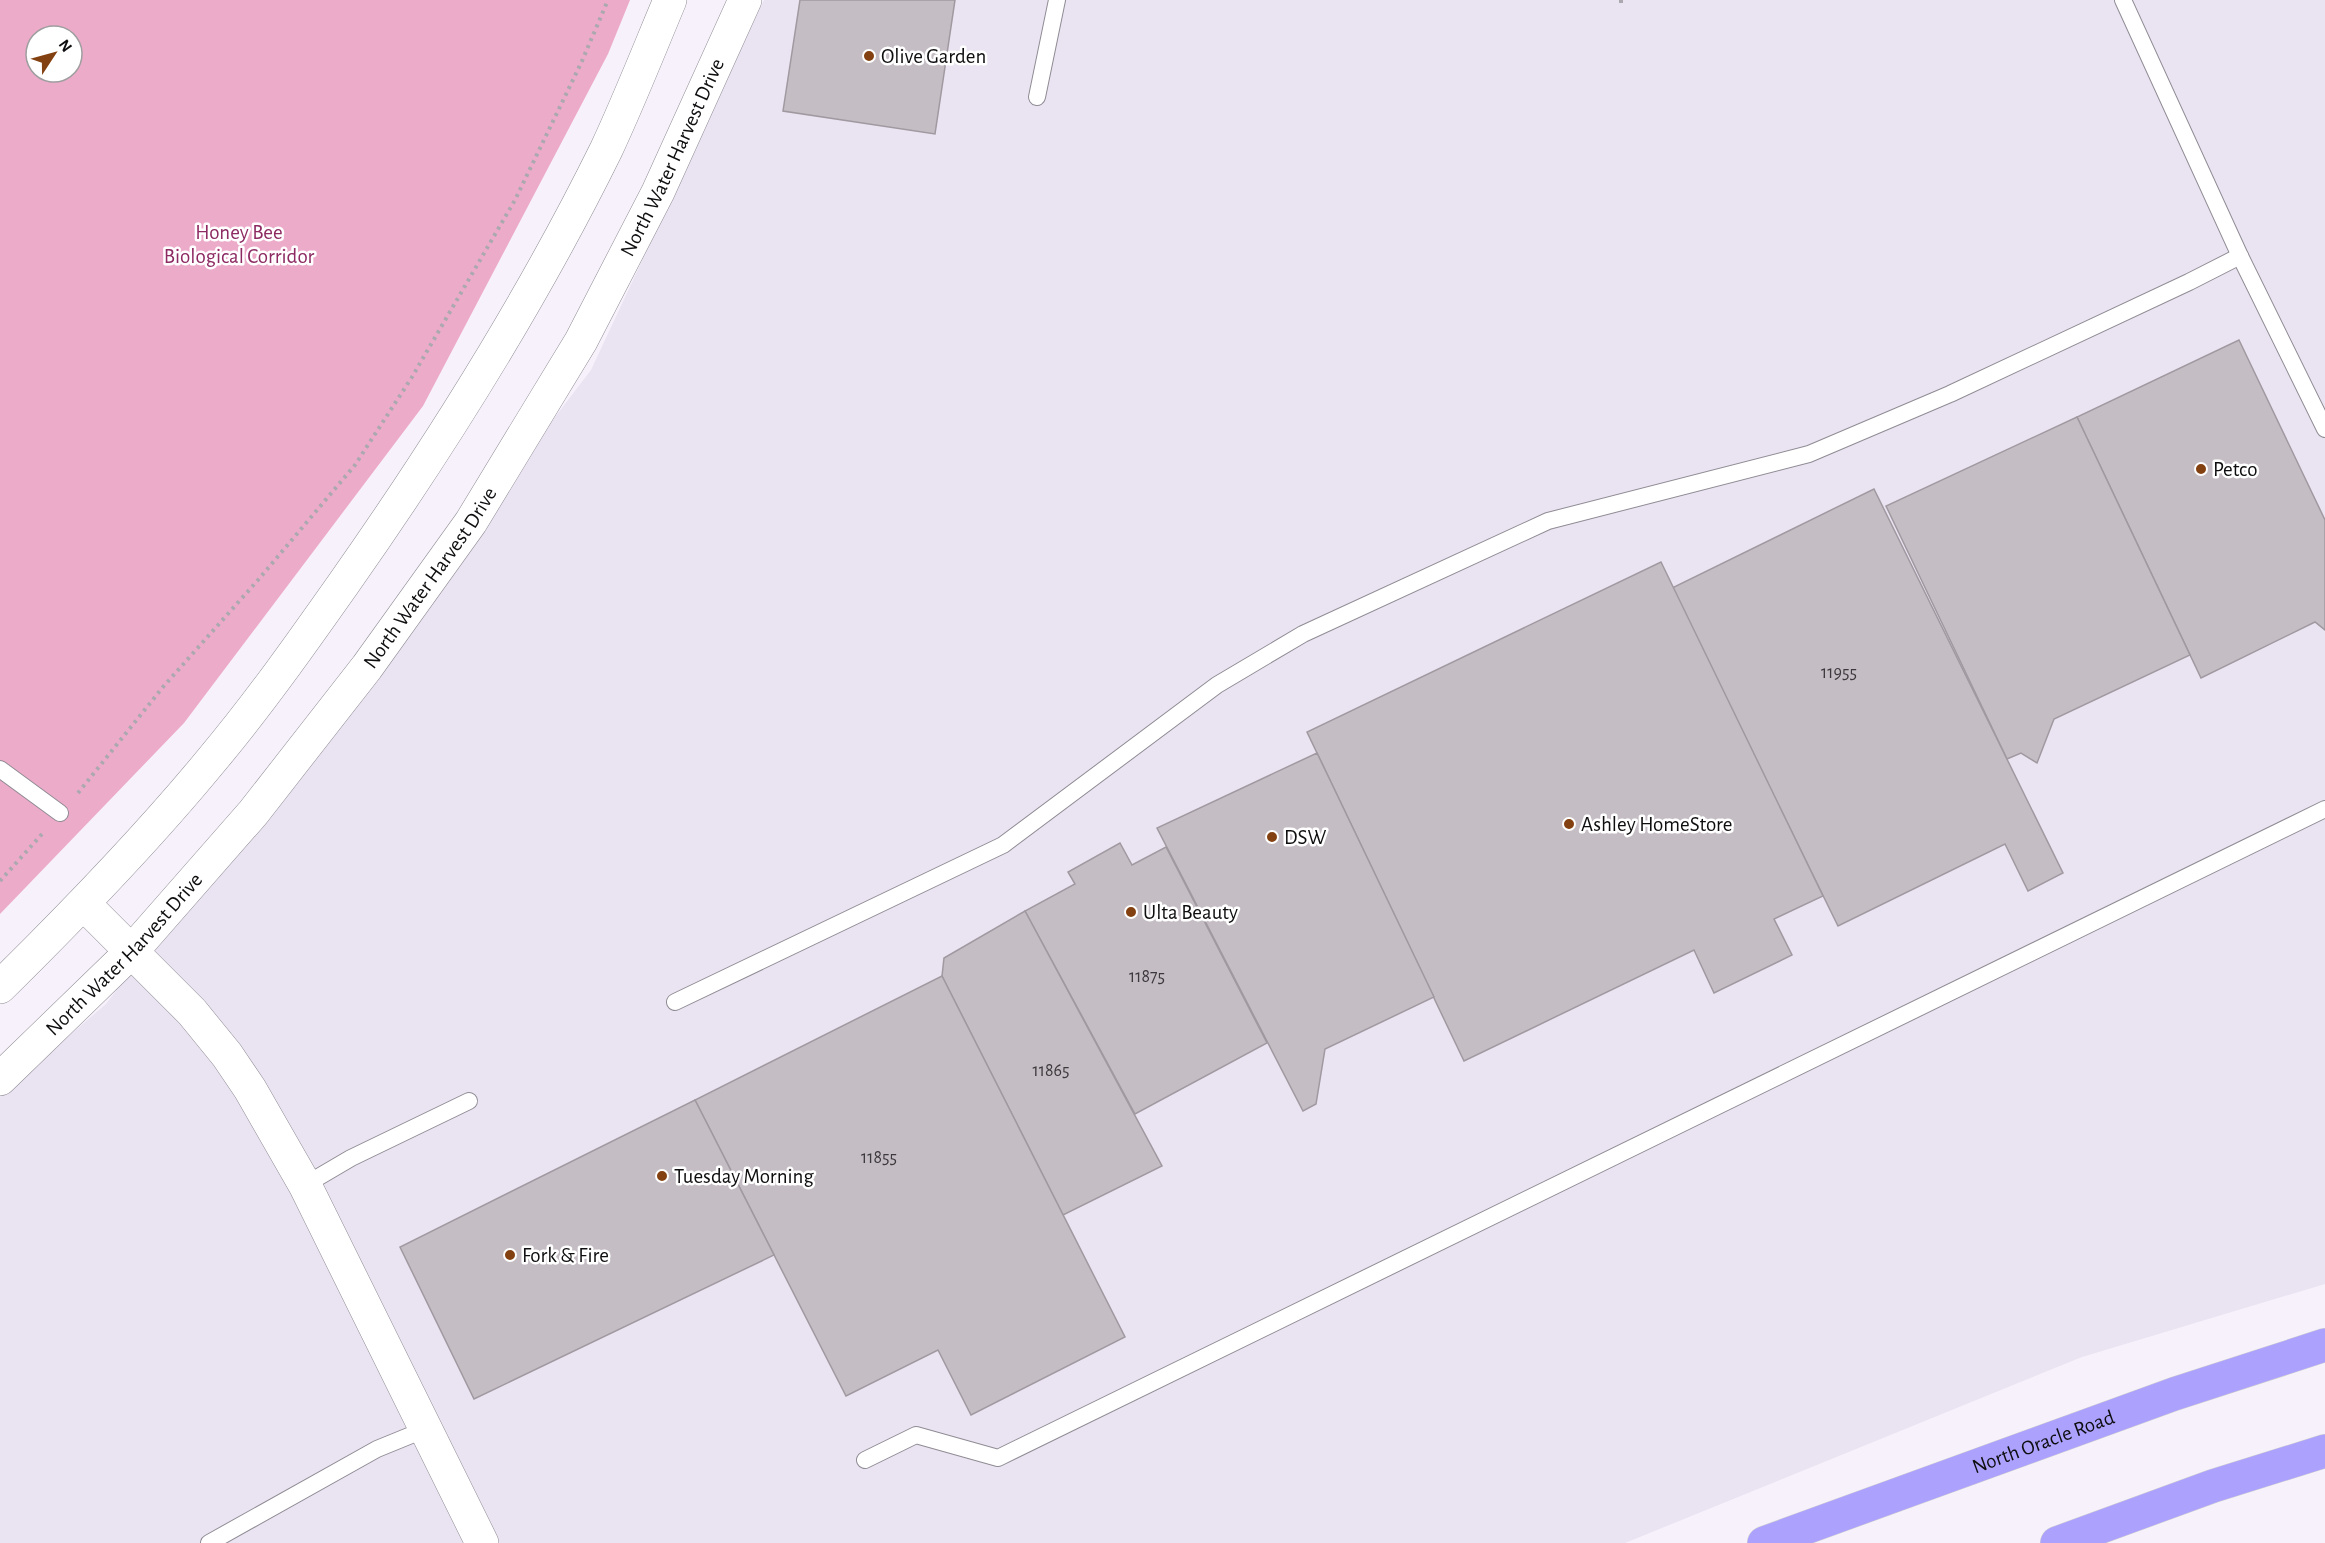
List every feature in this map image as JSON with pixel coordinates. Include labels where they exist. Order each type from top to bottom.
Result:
[{"type":"highway","name":"North Oracle Road","points":[[1764,1543],[2174,1394],[2325,1346]]},
{"type":"highway","points":[[2057,1543],[2213,1486],[2325,1450]]},
{"type":"street","points":[[0,987],[84,904],[210,762],[291,658],[390,518],[469,397],[542,273],[606,148],[670,0]]},
{"type":"street","name":"North Water Harvest Drive","points":[[0,1079],[132,951],[253,813],[367,667],[471,522],[581,341],[658,192],[745,0]]},
{"type":"street","points":[[84,904],[192,1012],[227,1055],[250,1089],[305,1185],[482,1543]]},
{"type":"lane","points":[[1037,96],[1058,0]]},
{"type":"lane","points":[[2123,0],[2240,256],[2325,429]]},
{"type":"lane","points":[[675,1002],[1003,845],[1217,685],[1303,634],[1548,521],[1809,454],[1950,394],[2240,256]]},
{"type":"lane","points":[[0,769],[60,813]]},
{"type":"lane","points":[[866,1460],[916,1435],[998,1458],[2325,809]]},
{"type":"lane","points":[[305,1185],[351,1158],[469,1101]]},
{"type":"lane","points":[[209,1543],[377,1449],[426,1429]]},
{"type":"path","points":[[0,881],[60,813],[163,687],[258,580],[355,465],[412,377],[515,200],[582,62],[608,0]]},
{"type":"shaded area","points":[[764,0],[2325,0],[2325,1284],[2082,1357],[1625,1543],[0,1543],[0,1095],[106,1004],[591,370]]},
{"type":"green space","name":"Honey Bee Biological Corridor","points":[[0,0],[630,0],[608,54],[423,406],[184,723],[0,914]]},
{"type":"building","name":"Olive Garden","points":[[800,0],[955,0],[935,134],[783,111]]},
{"type":"building","name":"Petco","points":[[2239,340],[2325,520],[2325,630],[2315,622],[2201,678],[2077,417]]},
{"type":"building","points":[[2077,417],[2190,655],[2054,719],[2037,763],[2021,753],[2007,759],[1886,506]]},
{"type":"building","points":[[1874,489],[2063,873],[2028,891],[2005,844],[1838,926],[1672,588]]},
{"type":"building","name":"Ashley HomeStore","points":[[1661,562],[1823,896],[1774,919],[1792,955],[1714,993],[1694,950],[1464,1061],[1307,732]]},
{"type":"building","points":[[1317,753],[1434,997],[1325,1049],[1316,1104],[1303,1111],[1157,828]]},
{"type":"building","points":[[1120,843],[1132,865],[1166,847],[1267,1043],[1135,1114],[1025,911],[1075,884],[1068,872]]},
{"type":"building","points":[[1025,911],[1162,1166],[1063,1215],[942,976],[944,958]]},
{"type":"building","points":[[942,976],[1125,1337],[971,1415],[938,1350],[846,1396],[695,1100]]},
{"type":"building","points":[[695,1100],[774,1255],[474,1399],[400,1247]]},
{"type":"place","name":"Olive Garden","points":[[869,56]]},
{"type":"place","name":"Petco","points":[[2201,469]]},
{"type":"place","name":"Ashley HomeStore","points":[[1569,824]]},
{"type":"place","name":"DSW","points":[[1272,837]]},
{"type":"place","name":"Ulta Beauty","points":[[1131,912]]},
{"type":"place","name":"Tuesday Morning","points":[[662,1176]]},
{"type":"place","name":"Fork & Fire","points":[[510,1255]]}]
